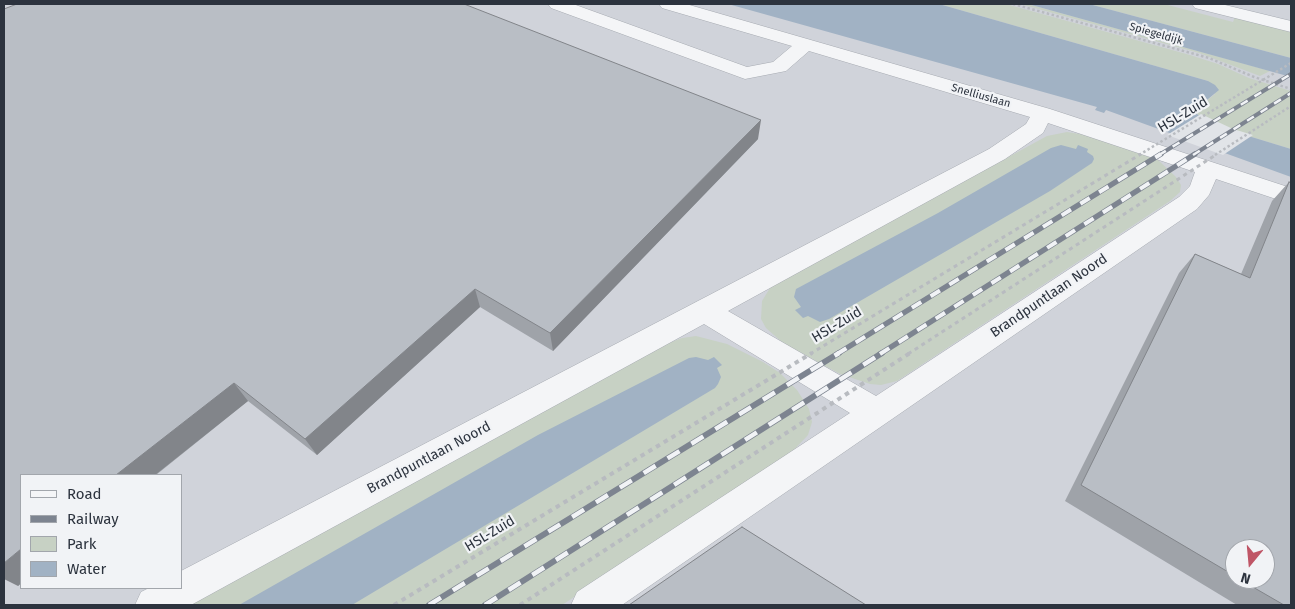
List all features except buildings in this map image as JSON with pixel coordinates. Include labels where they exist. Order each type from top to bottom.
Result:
[{"type":"street","points":[[557,4],[745,73],[779,67],[806,44]]},
{"type":"street","name":"Snelliuslaan","points":[[668,4],[1042,114],[1291,196]]},
{"type":"street","points":[[1201,4],[1272,13],[1291,26]]},
{"type":"street","name":"Brandpuntlaan Noord","points":[[154,605],[997,154],[1035,128],[1042,114]]},
{"type":"street","name":"Brandpuntlaan Noord","points":[[590,605],[1188,203],[1201,188],[1208,169]]},
{"type":"street","points":[[704,310],[876,412]]},
{"type":"path","name":"Spiegeldijk","points":[[1013,4],[1209,58],[1254,77],[1291,89]]},
{"type":"path","name":"HSL-Zuid","points":[[394,605],[1291,63]]},
{"type":"path","points":[[520,605],[1291,106]]},
{"type":"shaded area","points":[[4,4],[1291,4],[1291,605],[4,605]]},
{"type":"green space","points":[[939,4],[1006,4],[1190,55],[1218,64],[1249,78],[1291,91],[1291,149],[1232,131],[1203,119],[1197,114],[1197,108],[1215,94],[1208,81]]},
{"type":"green space","points":[[1020,4],[1028,4],[1270,71],[1260,76],[1199,53]]},
{"type":"green space","points":[[1089,4],[1164,4],[1233,22],[1235,17],[1291,31],[1291,58]]},
{"type":"green space","points":[[1067,132],[1086,135],[1158,160],[1176,177],[1181,185],[1180,192],[1170,201],[897,381],[881,385],[870,384],[840,374],[783,343],[766,328],[761,319],[762,301],[770,288],[777,283],[1047,136]]},
{"type":"green space","points":[[696,336],[727,344],[780,373],[797,390],[809,409],[812,422],[808,435],[789,455],[562,605],[185,605],[661,346],[682,338]]},
{"type":"water","points":[[728,4],[939,4],[1208,81],[1219,90],[1197,108],[1197,114],[1203,119],[1232,131],[1291,149],[1291,177],[1106,110],[1104,113],[1095,110],[1097,107]]},
{"type":"water","points":[[1028,4],[1089,4],[1291,58],[1291,77]]},
{"type":"water","points":[[1061,145],[1076,149],[1078,145],[1088,149],[1087,152],[1094,159],[1092,163],[1050,191],[829,319],[820,322],[808,316],[803,318],[795,310],[801,307],[794,297],[796,289],[938,213],[1051,148]]},
{"type":"water","points":[[696,357],[708,360],[714,357],[722,365],[717,368],[721,377],[715,388],[352,605],[239,605],[538,435],[689,358]]},
{"type":"pier","points":[[1201,114],[1233,129],[1253,135],[1223,155],[1167,135]]},
{"type":"railway","points":[[1159,155],[1291,74]]},
{"type":"railway","points":[[1193,155],[1291,93]]},
{"type":"railway","points":[[837,354],[1161,154]]},
{"type":"railway","points":[[880,354],[1195,154]]},
{"type":"railway","points":[[429,605],[839,353]]},
{"type":"railway","points":[[485,605],[882,353]]}]
